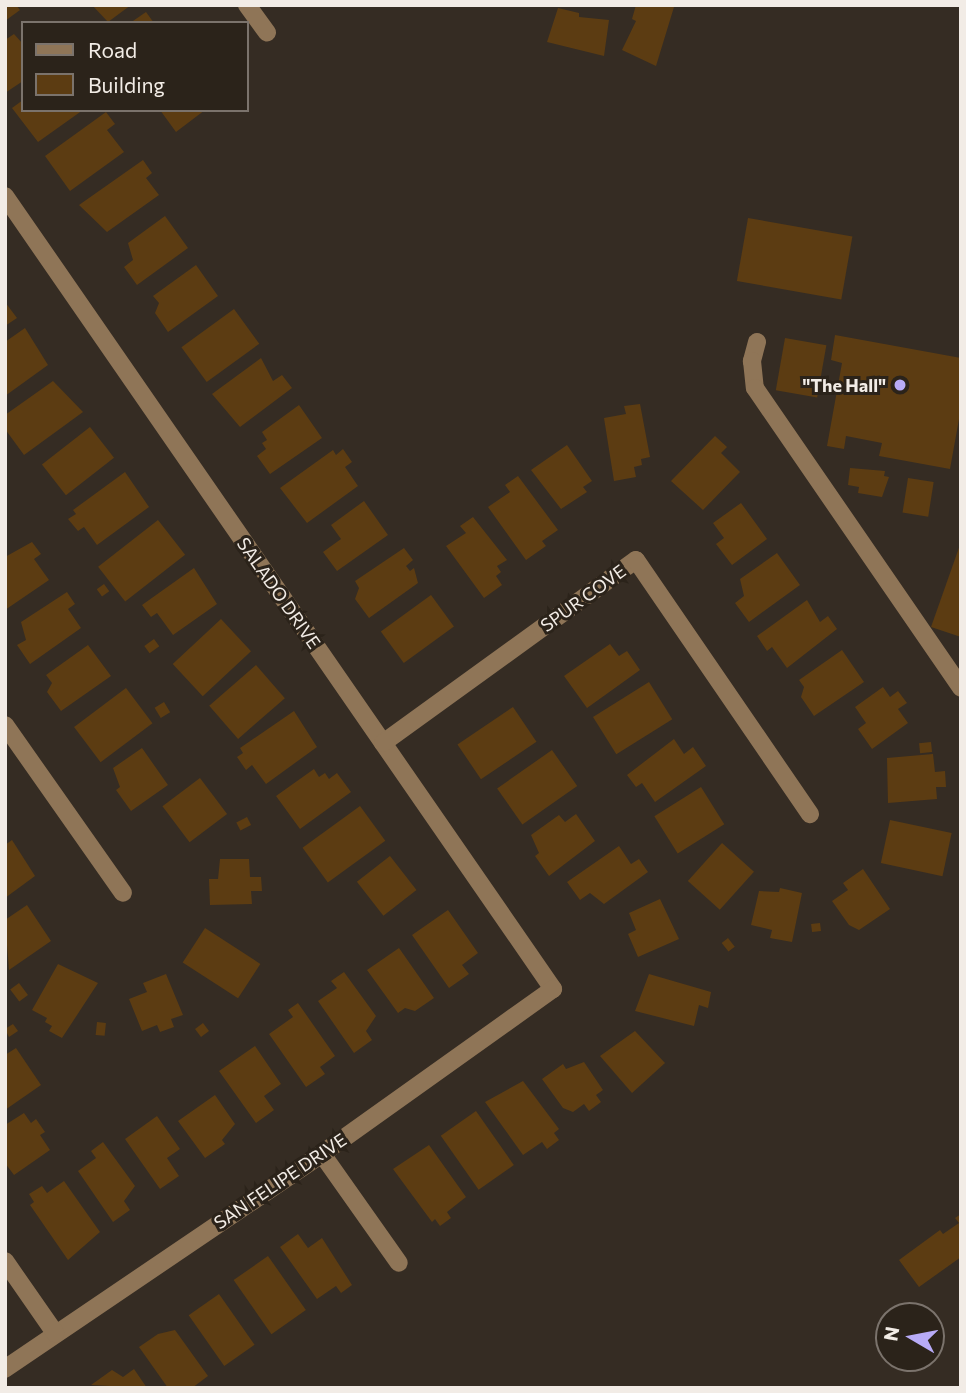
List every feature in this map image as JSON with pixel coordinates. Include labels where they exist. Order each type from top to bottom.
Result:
[{"type":"street","points":[[247,5],[267,33]]},
{"type":"street","name":"SALADO DRIVE","points":[[8,207],[553,989]]},
{"type":"street","points":[[757,342],[752,361],[755,388],[961,688]]},
{"type":"street","name":"SPUR COVE","points":[[383,743],[636,560],[810,814]]},
{"type":"street","points":[[5,725],[123,893]]},
{"type":"street","name":"SAN FELIPE DRIVE","points":[[5,1370],[55,1333],[322,1154],[553,989]]},
{"type":"street","points":[[322,1154],[400,1263]]},
{"type":"street","points":[[5,1261],[55,1333]]},
{"type":"building","points":[[5,5],[16,5],[20,10],[5,21]]},
{"type":"building","points":[[92,5],[131,5],[109,21]]},
{"type":"building","points":[[636,5],[674,7],[656,66],[622,50],[636,21],[632,19]]},
{"type":"building","points":[[558,8],[579,13],[579,17],[609,20],[604,56],[547,42]]},
{"type":"building","points":[[146,12],[153,21],[133,21]]},
{"type":"building","points":[[14,34],[21,42],[21,82],[5,93],[5,40]]},
{"type":"building","points":[[21,101],[21,112],[80,112],[38,142],[12,108]]},
{"type":"building","points":[[106,112],[115,124],[107,130],[124,152],[70,191],[45,156]]},
{"type":"building","points":[[161,112],[202,112],[176,132]]},
{"type":"building","points":[[143,160],[152,173],[146,178],[159,195],[107,232],[79,205]]},
{"type":"building","points":[[165,216],[188,248],[137,285],[124,267],[133,260],[128,243]]},
{"type":"building","points":[[748,218],[852,236],[841,299],[737,281]]},
{"type":"building","points":[[196,265],[218,296],[168,332],[155,313],[159,303],[153,296]]},
{"type":"building","points":[[5,302],[17,318],[5,326]]},
{"type":"building","points":[[234,309],[259,344],[207,382],[181,347]]},
{"type":"building","points":[[25,328],[48,365],[5,396],[5,342]]},
{"type":"building","name":"\"The Hall\"","points":[[835,335],[961,358],[961,408],[950,469],[879,456],[882,443],[846,436],[844,449],[827,446],[842,363],[831,360]]},
{"type":"building","points":[[785,338],[826,345],[817,397],[776,390]]},
{"type":"building","points":[[261,358],[273,381],[282,375],[292,388],[240,427],[212,394]]},
{"type":"building","points":[[53,381],[83,412],[24,455],[5,429],[5,415]]},
{"type":"building","points":[[640,404],[650,457],[641,459],[642,465],[634,467],[636,477],[614,481],[604,418],[626,414],[624,406]]},
{"type":"building","points":[[299,405],[322,438],[270,474],[257,456],[266,449],[262,443],[267,440],[262,432]]},
{"type":"building","points":[[90,427],[114,458],[66,495],[42,465]]},
{"type":"building","points":[[715,436],[727,447],[721,453],[740,472],[703,510],[671,481]]},
{"type":"building","points":[[567,445],[592,481],[583,487],[587,492],[561,509],[531,470]]},
{"type":"building","points":[[343,449],[352,462],[345,467],[358,486],[307,523],[280,488],[333,450],[336,455]]},
{"type":"building","points":[[850,468],[885,471],[884,476],[889,477],[882,497],[858,493],[859,487],[848,485]]},
{"type":"building","points":[[125,472],[149,507],[97,545],[84,527],[78,531],[68,519],[76,514],[73,510]]},
{"type":"building","points":[[518,476],[558,530],[542,541],[546,546],[526,560],[488,507],[510,492],[505,485]]},
{"type":"building","points":[[908,478],[934,482],[928,517],[903,513]]},
{"type":"building","points":[[364,501],[388,535],[337,571],[323,552],[341,539],[331,525]]},
{"type":"building","points":[[741,503],[767,539],[732,565],[716,544],[724,538],[713,523]]},
{"type":"building","points":[[473,517],[507,560],[497,566],[501,572],[496,576],[502,585],[484,598],[446,546],[466,533],[460,526]]},
{"type":"building","points":[[158,520],[185,555],[125,601],[98,567]]},
{"type":"building","points":[[32,542],[41,554],[34,559],[49,580],[5,610],[5,557]]},
{"type":"building","points":[[961,542],[961,637],[931,627]]},
{"type":"building","points":[[404,548],[413,560],[406,566],[410,571],[414,568],[418,583],[369,618],[355,599],[359,588],[355,581]]},
{"type":"building","points":[[777,553],[800,585],[749,622],[735,603],[744,596],[740,579]]},
{"type":"building","points":[[194,568],[217,604],[173,635],[157,613],[151,617],[142,605]]},
{"type":"building","points":[[104,584],[109,591],[102,597],[97,589]]},
{"type":"building","points":[[67,592],[75,604],[68,609],[81,628],[30,664],[17,645],[26,640],[21,622]]},
{"type":"building","points":[[431,595],[454,627],[404,663],[381,631]]},
{"type":"building","points":[[807,600],[820,622],[828,616],[837,629],[787,668],[772,647],[767,651],[757,636]]},
{"type":"building","points":[[221,619],[251,651],[203,696],[173,664]]},
{"type":"building","points":[[154,639],[159,646],[150,653],[144,646]]},
{"type":"building","points":[[610,644],[619,656],[627,651],[640,670],[587,708],[564,676]]},
{"type":"building","points":[[88,645],[111,676],[61,711],[47,692],[52,683],[46,675]]},
{"type":"building","points":[[842,650],[864,682],[814,716],[801,697],[804,687],[799,680]]},
{"type":"building","points":[[256,665],[285,698],[238,739],[209,706]]},
{"type":"building","points":[[649,682],[672,719],[616,754],[593,717]]},
{"type":"building","points":[[883,687],[890,697],[898,691],[907,703],[898,709],[908,723],[872,749],[858,729],[866,723],[855,707]]},
{"type":"building","points":[[126,688],[152,723],[101,762],[74,727]]},
{"type":"building","points":[[164,702],[170,712],[161,718],[155,708]]},
{"type":"building","points":[[513,707],[536,742],[481,779],[457,744]]},
{"type":"building","points":[[294,711],[317,747],[266,784],[252,765],[246,770],[237,757],[243,753],[240,748]]},
{"type":"building","points":[[674,739],[684,754],[693,747],[706,766],[655,802],[642,783],[636,787],[627,775]]},
{"type":"building","points":[[931,742],[932,752],[920,753],[919,743]]},
{"type":"building","points":[[142,748],[168,785],[131,811],[116,790],[120,787],[113,768]]},
{"type":"building","points":[[552,750],[577,786],[522,824],[497,788]]},
{"type":"building","points":[[933,754],[935,772],[945,771],[946,787],[936,787],[937,799],[888,803],[887,758]]},
{"type":"building","points":[[314,769],[319,777],[325,773],[329,779],[337,773],[351,792],[300,829],[276,796]]},
{"type":"building","points":[[200,778],[227,814],[190,842],[162,806]]},
{"type":"building","points":[[701,787],[724,824],[678,853],[654,816]]},
{"type":"building","points":[[360,806],[385,841],[328,883],[303,848]]},
{"type":"building","points":[[576,814],[595,841],[549,876],[535,856],[539,853],[531,835],[559,815],[565,822]]},
{"type":"building","points":[[247,817],[251,825],[240,830],[236,822]]},
{"type":"building","points":[[890,820],[952,833],[942,876],[881,863]]},
{"type":"building","points":[[12,840],[35,876],[5,898],[5,845]]},
{"type":"building","points":[[722,843],[754,872],[720,910],[688,881]]},
{"type":"building","points":[[619,846],[631,864],[639,859],[648,872],[604,904],[590,893],[580,900],[567,882]]},
{"type":"building","points":[[390,856],[416,890],[383,916],[357,882]]},
{"type":"building","points":[[220,859],[249,859],[250,877],[261,877],[262,891],[251,891],[252,904],[210,905],[209,879],[218,879]]},
{"type":"building","points":[[863,869],[890,909],[859,930],[849,925],[832,901],[848,890],[843,883]]},
{"type":"building","points":[[780,888],[802,893],[792,942],[770,938],[772,930],[751,925],[759,891],[779,892]]},
{"type":"building","points":[[660,899],[679,939],[638,957],[628,934],[636,930],[629,913]]},
{"type":"building","points":[[27,905],[51,941],[9,970],[5,920]]},
{"type":"building","points":[[448,910],[478,953],[462,965],[469,974],[449,988],[412,935]]},
{"type":"building","points":[[820,923],[821,931],[812,932],[811,924]]},
{"type":"building","points":[[205,928],[260,964],[238,998],[183,962]]},
{"type":"building","points":[[728,938],[735,947],[728,952],[722,943]]},
{"type":"building","points":[[399,948],[434,998],[415,1011],[405,1008],[398,1013],[367,970]]},
{"type":"building","points":[[58,964],[98,983],[62,1038],[49,1031],[52,1026],[45,1022],[47,1018],[32,1010]]},
{"type":"building","points":[[344,972],[376,1016],[366,1031],[372,1040],[354,1053],[318,1001],[337,988],[331,981]]},
{"type":"building","points":[[166,974],[183,1015],[171,1019],[174,1027],[160,1032],[157,1025],[142,1031],[129,999],[147,992],[143,983]]},
{"type":"building","points":[[649,974],[711,992],[708,1008],[699,1005],[694,1026],[635,1011]]},
{"type":"building","points":[[19,983],[28,995],[19,1002],[10,990]]},
{"type":"building","points":[[298,1003],[335,1056],[320,1067],[325,1074],[306,1087],[269,1034],[293,1017],[288,1010]]},
{"type":"building","points":[[97,1022],[106,1023],[105,1036],[96,1035]]},
{"type":"building","points":[[203,1023],[209,1031],[201,1037],[195,1029]]},
{"type":"building","points":[[13,1024],[18,1031],[9,1037],[5,1029]]},
{"type":"building","points":[[635,1031],[665,1063],[632,1093],[600,1056]]},
{"type":"building","points":[[255,1046],[281,1084],[264,1096],[274,1110],[256,1123],[219,1071]]},
{"type":"building","points":[[16,1048],[41,1085],[5,1110],[5,1055]]},
{"type":"building","points":[[584,1062],[603,1090],[596,1095],[601,1102],[589,1111],[584,1104],[573,1112],[563,1108],[542,1079],[563,1064],[566,1069]]},
{"type":"building","points":[[523,1081],[559,1129],[554,1133],[559,1140],[547,1149],[542,1142],[523,1155],[485,1102]]},
{"type":"building","points":[[215,1095],[235,1124],[222,1140],[225,1144],[205,1158],[178,1121]]},
{"type":"building","points":[[476,1111],[514,1165],[479,1190],[441,1136]]},
{"type":"building","points":[[24,1113],[31,1123],[36,1119],[45,1132],[40,1135],[50,1150],[14,1175],[5,1163],[5,1125]]},
{"type":"building","points":[[157,1116],[180,1149],[167,1158],[179,1176],[160,1189],[125,1139]]},
{"type":"building","points":[[103,1142],[135,1186],[124,1201],[130,1210],[113,1222],[78,1171],[96,1158],[91,1151]]},
{"type":"building","points":[[429,1145],[466,1197],[447,1212],[451,1218],[440,1226],[435,1219],[432,1222],[393,1169]]},
{"type":"building","points":[[64,1181],[100,1232],[68,1260],[30,1205],[34,1202],[29,1194],[42,1186],[47,1193]]},
{"type":"building","points":[[961,1214],[961,1257],[919,1287],[899,1260],[940,1230],[943,1234],[959,1223],[955,1218]]},
{"type":"building","points":[[298,1234],[308,1248],[322,1238],[352,1285],[341,1293],[336,1286],[317,1299],[280,1247]]},
{"type":"building","points":[[268,1256],[306,1310],[271,1334],[234,1280]]},
{"type":"building","points":[[219,1294],[255,1345],[224,1366],[189,1315]]},
{"type":"building","points":[[175,1330],[208,1376],[192,1388],[168,1388],[139,1347],[158,1334]]},
{"type":"building","points":[[134,1369],[147,1388],[91,1385],[112,1370],[123,1377]]},
{"type":"place","name":"\"The Hall\"","points":[[900,385]]}]
